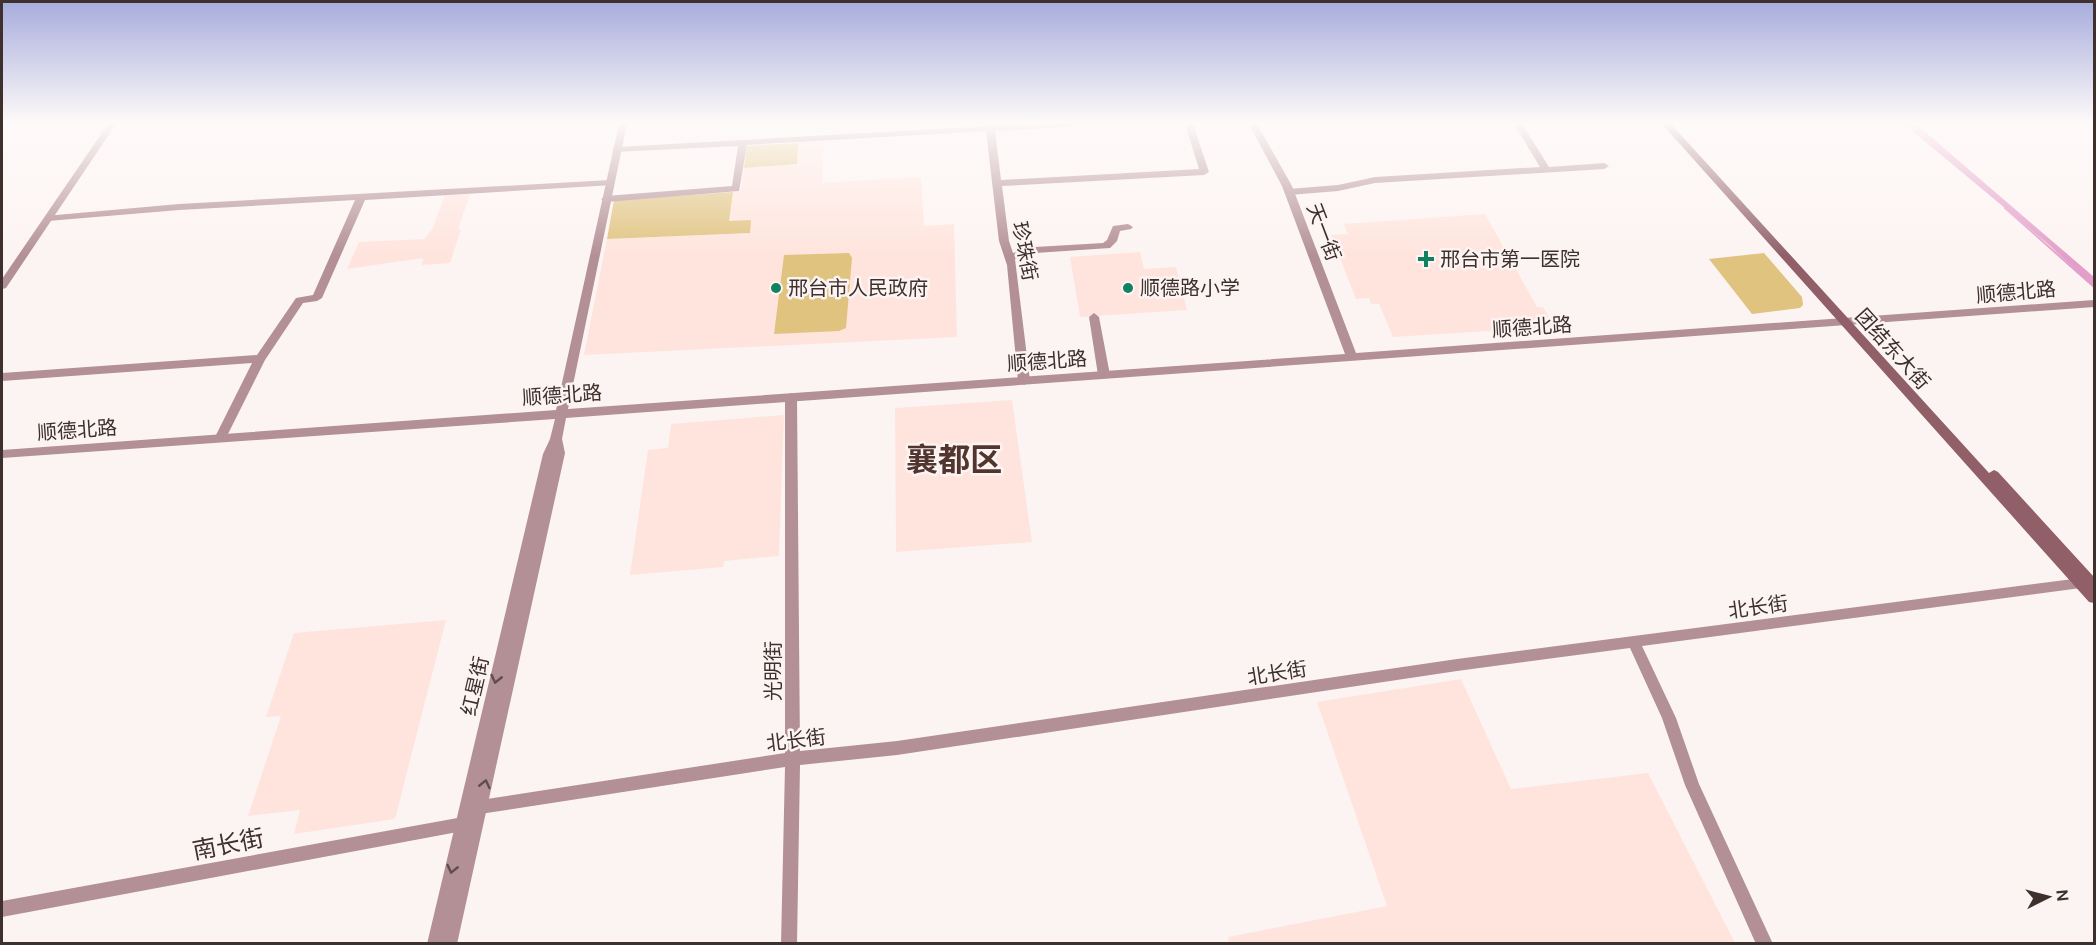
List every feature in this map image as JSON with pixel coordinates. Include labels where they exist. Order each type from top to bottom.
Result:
[{"type":"main road","name":"团结东大街","points":[[1707,168],[1851,323]]},
{"type":"main road","name":"团结东大街","points":[[1713,168],[2087,584],[2094,598]]},
{"type":"street","points":[[2,286],[82,168]]},
{"type":"street","name":"红星街","points":[[435,944],[549,454],[556,439],[613,168]]},
{"type":"street","points":[[606,199],[735,189],[739,168]]},
{"type":"street","name":"珍珠街","points":[[994,168],[1004,241],[1010,256],[1024,381]]},
{"type":"street","points":[[996,183],[1203,172],[1202,168]]},
{"type":"street","name":"天一街","points":[[1276,168],[1289,192],[1352,357]]},
{"type":"street","points":[[1289,192],[1338,188],[1376,180],[1574,168]]},
{"type":"street","points":[[48,218],[610,183]]},
{"type":"street","points":[[221,437],[260,359],[300,300],[317,298],[362,197]]},
{"type":"street","points":[[1010,256],[1035,250],[1106,246],[1112,241],[1116,228],[1128,227]]},
{"type":"street","name":"顺德北路","points":[[2,454],[2094,304]]},
{"type":"street","points":[[1094,317],[1104,375]]},
{"type":"street","points":[[2,376],[260,359]]},
{"type":"street","name":"光明街","points":[[789,944],[792,759],[791,397]]},
{"type":"street","name":"红星街","points":[[449,944],[559,453],[556,439]]},
{"type":"street","name":"北长街","points":[[480,807],[792,759],[897,748],[1457,665],[2087,584]]},
{"type":"street","points":[[1634,643],[1669,718],[1692,785],[1765,944]]},
{"type":"street","name":"南长街","points":[[2,909],[463,824]]},
{"type":"shaded area","name":"邢台市人民政府","points":[[744,168],[823,168],[822,183],[921,177],[924,226],[954,224],[957,337],[584,355],[607,239],[750,233],[729,221],[733,192],[741,191]]},
{"type":"shaded area","points":[[1957,168],[1967,168],[2094,277],[2094,287],[2048,244]]},
{"type":"shaded area","points":[[733,192],[729,221],[751,220],[750,233],[607,239],[614,200]]},
{"type":"shaded area","points":[[470,194],[450,263],[422,265],[423,258],[347,269],[359,242],[425,239],[433,227],[445,195]]},
{"type":"shaded area","name":"邢台市第一医院","points":[[1485,214],[1537,307],[1543,307],[1555,327],[1393,337],[1379,304],[1371,304],[1369,298],[1356,299],[1331,235],[1348,234],[1344,224]]},
{"type":"shaded area","name":"顺德路小学","points":[[1140,252],[1144,269],[1176,267],[1187,310],[1080,317],[1070,257]]},
{"type":"shaded area","points":[[849,253],[852,258],[846,328],[839,331],[774,334],[784,255]]},
{"type":"shaded area","points":[[1764,253],[1802,297],[1803,305],[1800,308],[1752,314],[1709,259]]},
{"type":"shaded area","points":[[1012,400],[1032,542],[896,552],[895,408]]},
{"type":"shaded area","points":[[784,415],[779,556],[724,561],[723,567],[630,575],[648,450],[668,448],[671,424]]},
{"type":"shaded area","points":[[446,620],[395,819],[294,834],[300,810],[248,816],[281,716],[266,717],[294,633]]},
{"type":"shaded area","points":[[1461,679],[1511,789],[1648,773],[1735,943],[1229,943],[1228,937],[1387,906],[1317,702]]},
{"type":"waterway","points":[[2005,208],[2094,287]]},
{"type":"place","name":"邢台市第一医院","points":[[1426,259]]},
{"type":"place","name":"邢台市人民政府","points":[[776,288]]},
{"type":"place","name":"顺德路小学","points":[[1128,288]]},
{"type":"district","name":"襄都区","points":[[954,460]]}]
